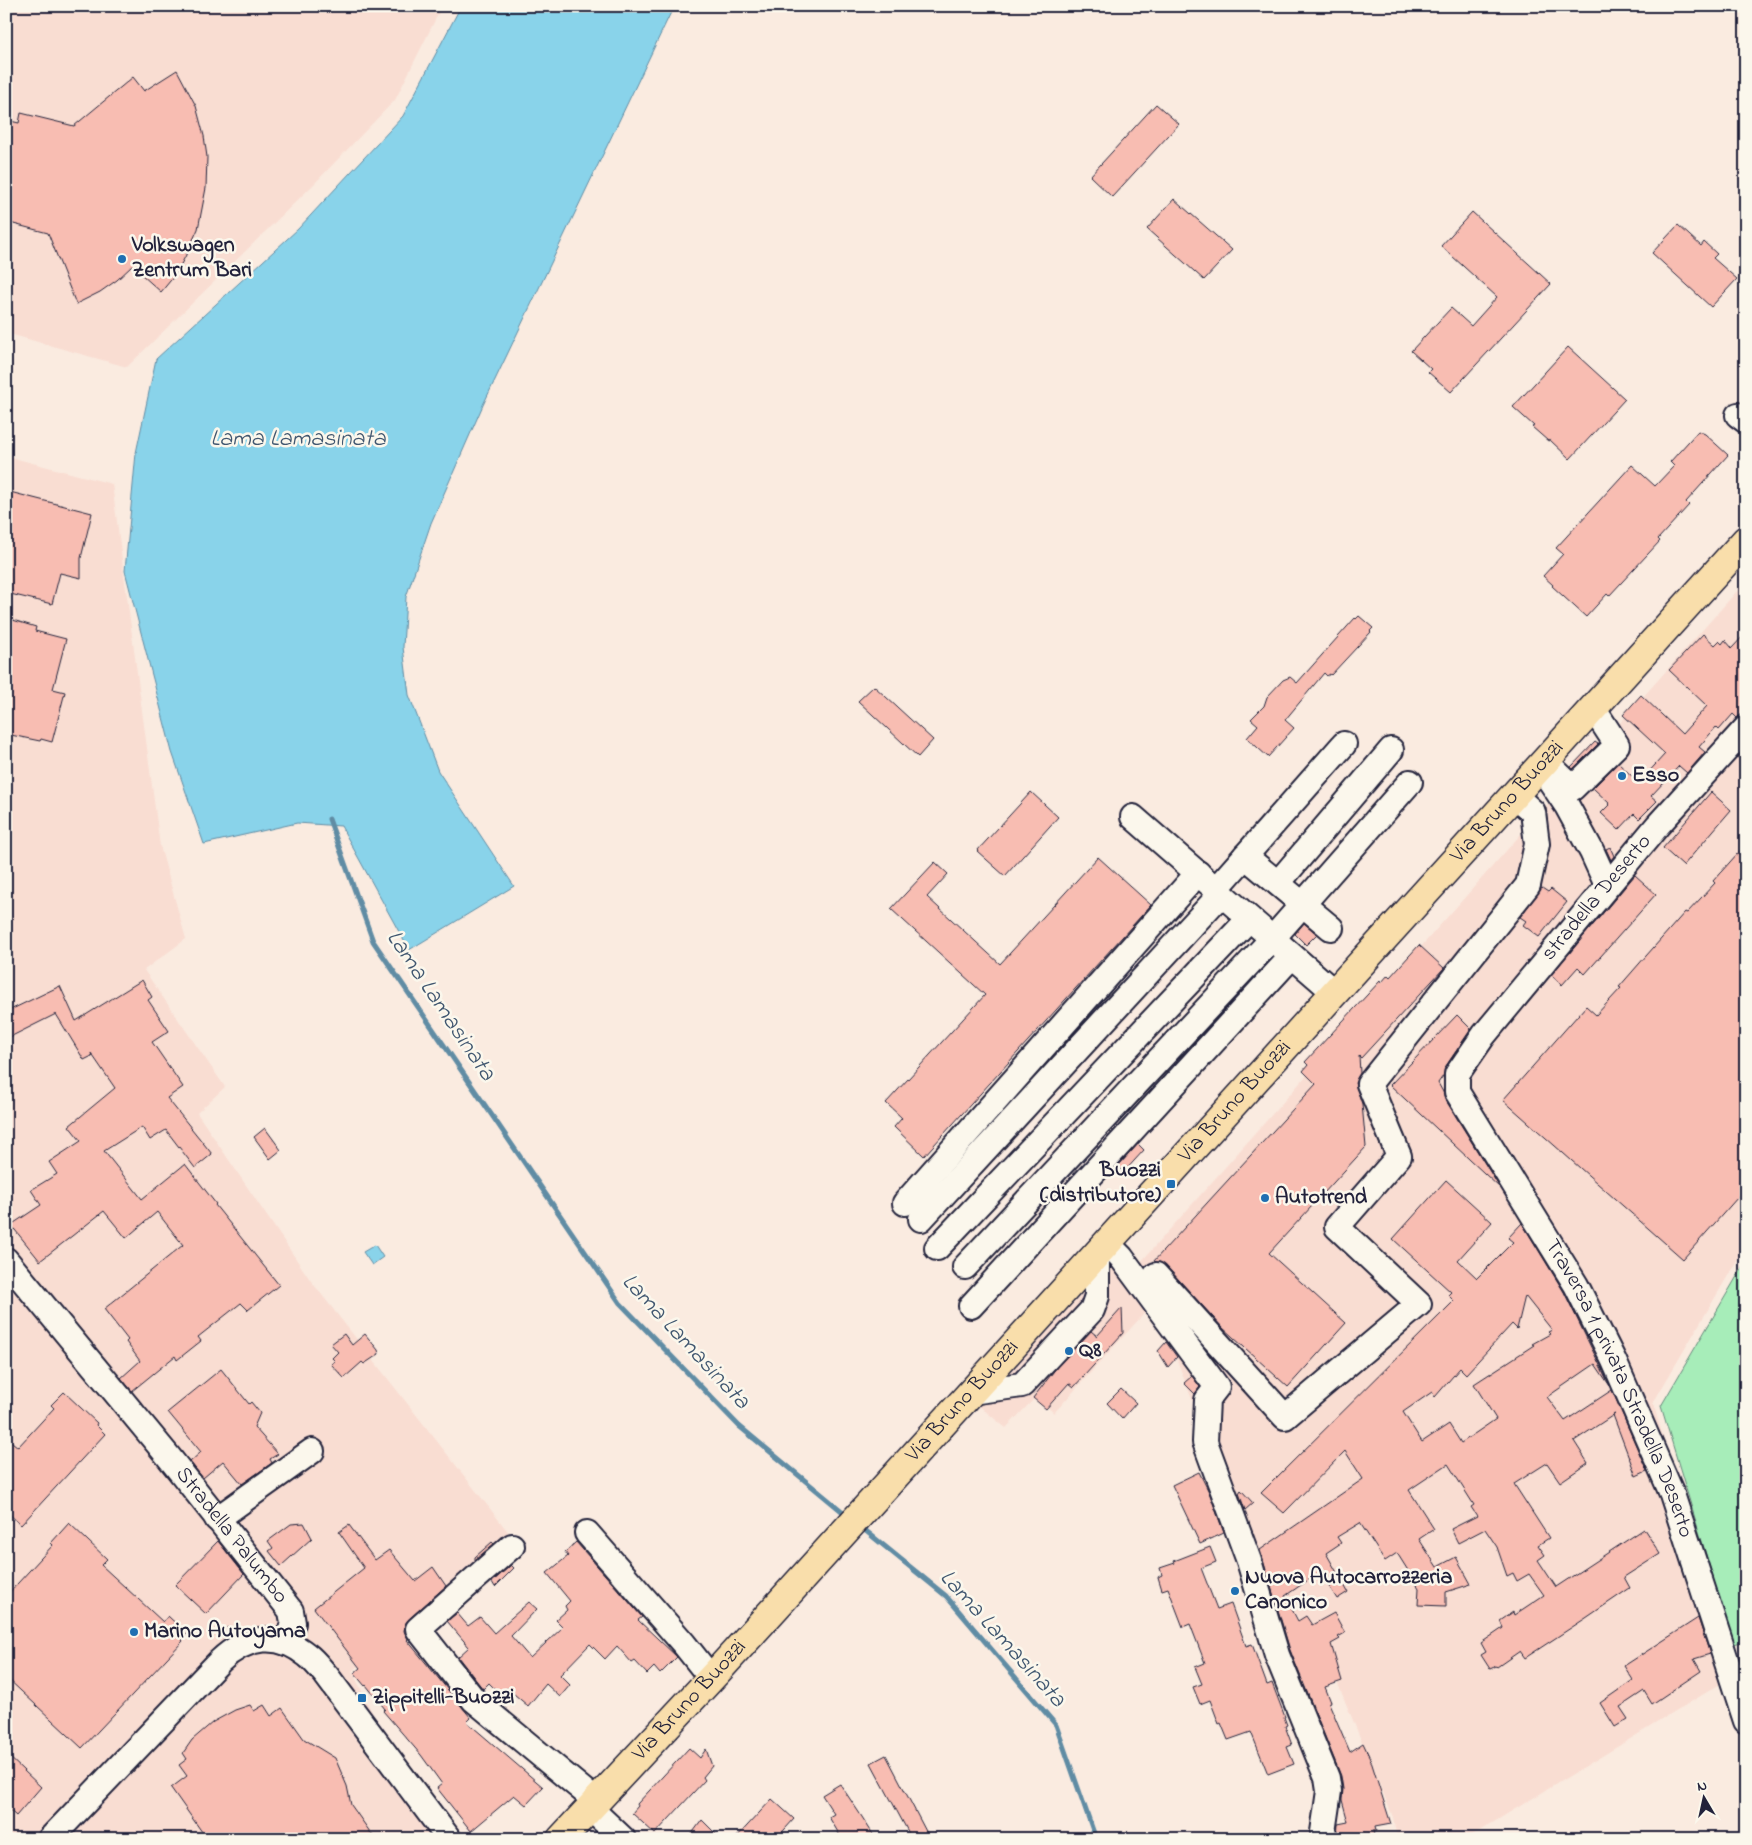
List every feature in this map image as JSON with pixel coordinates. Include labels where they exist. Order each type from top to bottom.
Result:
[{"type":"main road","name":"Via Bruno Buozzi","points":[[561,1839],[714,1676],[1746,540]]},
{"type":"street","points":[[1540,766],[1573,788],[1617,745],[1593,708]]},
{"type":"street","name":"stradella Deserto","points":[[1456,1074],[1484,1035],[1607,885],[1658,825],[1746,728]]},
{"type":"street","points":[[1198,873],[913,1211],[1219,891],[1245,856],[1344,744]]},
{"type":"street","points":[[1278,883],[1391,750]]},
{"type":"street","points":[[1540,766],[1567,806],[1592,852],[1607,885]]},
{"type":"street","points":[[965,1267],[1272,939],[1410,782]]},
{"type":"street","points":[[1156,1275],[1285,1417],[1419,1304],[1337,1228],[1399,1156],[1369,1084],[1528,885],[1537,844],[1533,812],[1514,795]]},
{"type":"street","points":[[1133,817],[1334,992]]},
{"type":"street","points":[[1245,856],[1331,928]]},
{"type":"street","points":[[937,1248],[1249,919]]},
{"type":"street","points":[[971,1306],[1292,956]]},
{"type":"street","name":"Traversa 1 privata Stradella Deserto","points":[[1456,1074],[1457,1092],[1576,1285],[1614,1361],[1672,1494],[1746,1721]]},
{"type":"street","points":[[1102,1248],[1120,1257],[1217,1387],[1207,1400],[1205,1442],[1249,1561],[1277,1655],[1327,1778],[1329,1791],[1323,1832],[1324,1839]]},
{"type":"street","name":"Stradella Palumbo","points":[[6,1260],[168,1456],[291,1611],[293,1623],[287,1643]]},
{"type":"street","points":[[218,1519],[312,1451]]},
{"type":"street","points":[[587,1533],[714,1676]]},
{"type":"street","points":[[512,1546],[418,1628],[474,1700],[592,1804],[623,1839]]},
{"type":"street","points":[[44,1832],[231,1651],[244,1643],[260,1640],[287,1643],[309,1656],[326,1675],[449,1839]]},
{"type":"path","points":[[217,1637],[223,1630],[239,1624]]},
{"type":"path","points":[[24,1839],[44,1832]]},
{"type":"shaded area","name":"Volkswagen Zentrum Bari","points":[[6,6],[442,6],[395,100],[314,184],[127,367],[6,333]]},
{"type":"shaded area","points":[[6,456],[112,484],[160,846],[186,939],[144,970],[225,1087],[197,1113],[311,1281],[513,1538],[407,1623],[352,1671],[434,1839],[6,1839]]},
{"type":"shaded area","points":[[1746,581],[1746,1245],[1653,1403],[1735,1675],[1466,1839],[1397,1839],[1393,1817],[1335,1677],[1239,1523],[1140,1263]]},
{"type":"shaded area","name":"Q8","points":[[1115,1258],[1151,1306],[1054,1413],[1036,1397],[1006,1428],[979,1406]]},
{"type":"green space","points":[[1746,1261],[1746,1641],[1733,1644],[1661,1406]]},
{"type":"water","name":"Lama Lamasinata","points":[[461,6],[674,6],[483,405],[431,523],[406,597],[403,647],[409,695],[438,771],[514,886],[409,950],[341,826],[297,823],[204,844],[172,752],[125,571],[136,453],[156,359],[298,229],[403,116]]},
{"type":"water","points":[[375,1245],[383,1257],[372,1265],[363,1252]]},
{"type":"building","points":[[177,70],[196,106],[207,157],[206,188],[198,229],[175,275],[161,292],[132,266],[100,292],[76,304],[48,233],[6,222],[6,120],[19,123],[21,113],[74,126],[133,77],[144,91]]},
{"type":"building","points":[[1156,104],[1179,124],[1112,197],[1090,176]]},
{"type":"building","points":[[1174,199],[1232,250],[1204,280],[1147,229]]},
{"type":"building","points":[[1472,212],[1551,284],[1451,392],[1428,372],[1431,369],[1411,351],[1451,308],[1471,326],[1497,297],[1441,246]]},
{"type":"building","points":[[1678,225],[1701,246],[1704,242],[1717,254],[1713,258],[1737,279],[1711,307],[1652,253]]},
{"type":"building","points":[[1568,347],[1625,399],[1570,459],[1550,440],[1548,441],[1532,427],[1534,426],[1513,407]]},
{"type":"building","points":[[1698,431],[1705,434],[1728,455],[1686,502],[1689,505],[1658,539],[1660,541],[1609,596],[1607,594],[1586,617],[1543,576],[1563,554],[1556,548],[1632,465],[1655,486],[1674,466],[1670,462]]},
{"type":"building","points":[[6,491],[92,513],[81,558],[81,578],[60,573],[52,604],[6,593]]},
{"type":"building","points":[[1359,616],[1373,628],[1371,632],[1331,675],[1327,676],[1324,673],[1285,720],[1294,728],[1268,757],[1247,738],[1258,725],[1251,719],[1264,706],[1267,697],[1283,680],[1290,677],[1297,683],[1355,618]]},
{"type":"building","points":[[6,618],[36,627],[35,631],[66,639],[53,689],[65,692],[52,742],[6,734]]},
{"type":"building","points":[[1746,633],[1746,710],[1737,718],[1733,714],[1719,730],[1716,727],[1699,747],[1705,752],[1687,773],[1679,766],[1651,796],[1657,801],[1639,819],[1634,814],[1619,830],[1601,813],[1610,804],[1593,788],[1618,763],[1634,778],[1640,771],[1645,776],[1665,754],[1623,715],[1641,695],[1682,734],[1707,706],[1669,670],[1703,634],[1715,645],[1719,641],[1722,644],[1725,640],[1732,648]]},
{"type":"building","points":[[874,686],[933,740],[918,757],[858,701]]},
{"type":"building","points":[[1595,742],[1598,744],[1573,769],[1571,767]]},
{"type":"building","points":[[1031,792],[1058,817],[1005,876],[977,851]]},
{"type":"building","points":[[1711,792],[1731,810],[1683,866],[1663,848]]},
{"type":"building","points":[[1746,844],[1746,1188],[1683,1259],[1503,1100],[1586,1006],[1596,1015],[1685,912],[1687,913],[1715,883],[1713,881]]},
{"type":"building","points":[[1610,847],[1614,856],[1611,860],[1606,849]]},
{"type":"building","points":[[1098,857],[1151,905],[924,1156],[894,1127],[902,1118],[886,1103],[985,995],[891,909],[935,862],[948,874],[927,897],[1000,964]]},
{"type":"building","points":[[1635,875],[1656,894],[1585,974],[1578,967],[1562,985],[1551,975]]},
{"type":"building","points":[[1542,888],[1548,892],[1551,889],[1567,902],[1539,937],[1523,925],[1526,921],[1520,917]]},
{"type":"building","points":[[1304,923],[1317,934],[1306,945],[1295,934]]},
{"type":"building","name":"Autotrend","points":[[1419,945],[1444,968],[1361,1058],[1359,1056],[1360,1073],[1355,1083],[1362,1104],[1366,1147],[1269,1253],[1346,1323],[1288,1387],[1223,1328],[1166,1266],[1160,1262],[1153,1262],[1316,1084],[1303,1071],[1308,1065],[1305,1062],[1380,981],[1381,983],[1388,975],[1390,977]]},
{"type":"building","points":[[142,980],[152,997],[148,1000],[169,1031],[152,1042],[183,1087],[167,1098],[212,1154],[195,1168],[166,1130],[150,1140],[142,1127],[104,1151],[142,1199],[185,1164],[279,1285],[248,1310],[241,1303],[198,1337],[201,1341],[177,1360],[175,1356],[132,1391],[121,1378],[140,1361],[126,1342],[128,1340],[104,1309],[183,1245],[157,1212],[126,1238],[104,1211],[40,1261],[11,1225],[41,1205],[31,1190],[57,1174],[49,1162],[81,1141],[69,1126],[115,1088],[91,1053],[92,1056],[84,1060],[56,1014],[6,1039],[6,1012],[60,986],[76,1021]]},
{"type":"building","points":[[1457,1015],[1471,1029],[1446,1066],[1443,1076],[1438,1083],[1445,1099],[1500,1188],[1390,1085]]},
{"type":"building","points":[[265,1128],[281,1150],[270,1159],[254,1137]]},
{"type":"building","points":[[1138,1144],[1144,1150],[1124,1172],[1118,1166]]},
{"type":"building","points":[[1446,1180],[1492,1222],[1458,1260],[1477,1278],[1513,1242],[1508,1238],[1522,1223],[1564,1292],[1610,1386],[1595,1364],[1547,1397],[1565,1421],[1612,1390],[1647,1471],[1636,1476],[1613,1415],[1574,1441],[1588,1463],[1560,1482],[1547,1463],[1514,1484],[1549,1538],[1538,1545],[1545,1555],[1538,1560],[1556,1587],[1644,1529],[1660,1554],[1624,1577],[1630,1588],[1586,1618],[1525,1658],[1520,1651],[1497,1667],[1490,1669],[1481,1655],[1486,1652],[1481,1643],[1503,1628],[1500,1621],[1513,1612],[1514,1615],[1544,1595],[1529,1574],[1517,1581],[1513,1573],[1507,1576],[1497,1547],[1485,1529],[1458,1543],[1451,1529],[1477,1516],[1471,1507],[1474,1505],[1448,1464],[1409,1490],[1434,1529],[1419,1539],[1437,1567],[1456,1557],[1471,1584],[1446,1592],[1446,1606],[1418,1605],[1419,1588],[1397,1553],[1385,1561],[1360,1523],[1337,1537],[1341,1543],[1326,1553],[1348,1592],[1337,1599],[1320,1572],[1285,1596],[1298,1621],[1306,1616],[1312,1625],[1334,1613],[1345,1633],[1338,1637],[1340,1639],[1331,1644],[1342,1681],[1325,1687],[1331,1702],[1329,1703],[1350,1752],[1363,1743],[1370,1758],[1391,1824],[1375,1827],[1376,1831],[1373,1831],[1375,1839],[1337,1839],[1338,1824],[1348,1822],[1342,1800],[1341,1776],[1290,1650],[1260,1550],[1363,1479],[1345,1451],[1284,1513],[1261,1493],[1454,1301],[1448,1295],[1451,1292],[1393,1239]],"holes":[[[1525,1296],[1552,1330],[1548,1332],[1550,1334],[1532,1344],[1534,1345],[1474,1384],[1496,1419],[1461,1443],[1449,1424],[1422,1442],[1403,1412],[1432,1392],[1435,1397],[1460,1368],[1466,1374],[1512,1324],[1517,1329]]]},
{"type":"building","points":[[1122,1308],[1123,1333],[1074,1387],[1069,1383],[1046,1409],[1033,1398],[1057,1367],[1091,1331],[1097,1336]]},
{"type":"building","points":[[344,1334],[352,1345],[365,1334],[379,1354],[364,1364],[362,1362],[344,1378],[331,1364],[335,1361],[332,1358],[338,1352],[331,1344]]},
{"type":"building","points":[[1166,1342],[1177,1357],[1168,1367],[1158,1351]]},
{"type":"building","points":[[221,1369],[249,1404],[251,1402],[260,1413],[254,1427],[278,1454],[270,1459],[272,1463],[242,1484],[223,1461],[203,1478],[190,1462],[201,1452],[168,1412]]},
{"type":"building","points":[[1192,1376],[1200,1387],[1195,1394],[1184,1383]]},
{"type":"building","points":[[1121,1389],[1136,1403],[1122,1419],[1107,1403]]},
{"type":"building","points":[[64,1392],[97,1423],[96,1425],[105,1434],[21,1525],[6,1511],[6,1437],[18,1447],[54,1408],[51,1405]]},
{"type":"building","points":[[1199,1472],[1209,1492],[1224,1533],[1200,1544],[1172,1485]]},
{"type":"building","points":[[1241,1490],[1253,1503],[1245,1510],[1239,1493]]},
{"type":"building","points":[[69,1523],[107,1559],[101,1565],[163,1622],[168,1616],[187,1634],[183,1641],[82,1748],[6,1677],[6,1596],[53,1545],[51,1543]]},
{"type":"building","points":[[304,1523],[312,1538],[281,1566],[269,1551],[273,1548],[268,1541],[291,1524]]},
{"type":"building","points":[[349,1525],[375,1560],[389,1550],[415,1581],[433,1567],[446,1586],[405,1624],[404,1631],[407,1640],[471,1718],[467,1722],[543,1787],[526,1805],[514,1795],[471,1831],[437,1788],[442,1784],[421,1755],[383,1711],[385,1709],[366,1685],[354,1673],[360,1668],[314,1608],[364,1568],[339,1532]]},
{"type":"building","points":[[218,1541],[244,1574],[206,1614],[175,1585]]},
{"type":"building","points":[[492,1542],[494,1544],[475,1560],[475,1557]]},
{"type":"building","points":[[576,1542],[642,1617],[638,1620],[677,1657],[660,1674],[654,1667],[647,1674],[635,1661],[632,1663],[617,1646],[605,1659],[590,1644],[560,1675],[570,1685],[560,1697],[546,1684],[528,1706],[507,1688],[500,1694],[489,1683],[483,1689],[458,1657],[469,1647],[447,1621],[457,1613],[468,1626],[480,1617],[494,1633],[529,1602],[537,1609],[511,1636],[530,1658],[563,1627],[556,1620],[567,1610],[565,1606],[570,1601],[547,1573],[568,1556],[565,1552]]},
{"type":"building","points":[[1210,1547],[1216,1562],[1201,1568],[1217,1609],[1231,1604],[1246,1646],[1252,1644],[1267,1685],[1272,1683],[1285,1717],[1287,1725],[1285,1726],[1292,1745],[1287,1747],[1294,1764],[1268,1774],[1251,1732],[1228,1740],[1221,1723],[1219,1724],[1210,1700],[1200,1704],[1193,1687],[1202,1684],[1195,1667],[1205,1663],[1190,1624],[1183,1627],[1168,1588],[1162,1590],[1158,1577],[1162,1575],[1160,1568]]},
{"type":"building","points":[[511,1565],[514,1568],[495,1587],[492,1582]]},
{"type":"building","points":[[1698,1618],[1710,1654],[1694,1659],[1701,1671],[1652,1704],[1644,1691],[1620,1707],[1628,1719],[1615,1727],[1600,1703],[1633,1680],[1624,1666]]},
{"type":"building","points":[[250,1705],[254,1711],[264,1705],[271,1716],[282,1708],[304,1739],[335,1758],[347,1786],[351,1805],[375,1839],[207,1839],[171,1788],[187,1776],[179,1765],[187,1759],[183,1753],[192,1740],[213,1722],[235,1710]]},
{"type":"building","points":[[689,1748],[700,1758],[706,1749],[712,1766],[703,1777],[705,1780],[655,1834],[632,1813],[638,1806],[637,1804]]},
{"type":"building","points":[[6,1754],[41,1787],[16,1816],[6,1807]]},
{"type":"building","points":[[886,1755],[930,1839],[912,1839],[871,1763]]},
{"type":"building","points":[[840,1784],[876,1839],[842,1839],[829,1817],[834,1814],[822,1795]]},
{"type":"building","points":[[772,1799],[794,1819],[776,1839],[735,1839]]},
{"type":"building","points":[[702,1820],[721,1839],[688,1839]]},
{"type":"waterway","name":"Lama Lamasinata","points":[[329,819],[373,941],[620,1303],[739,1426],[849,1517]]},
{"type":"waterway","name":"Lama Lamasinata","points":[[861,1527],[946,1596],[1056,1725],[1096,1839]]},
{"type":"place","name":"Volkswagen Zentrum Bari","points":[[122,259]]},
{"type":"place","name":"Esso","points":[[1622,776]]},
{"type":"place","name":"Buozzi (distributore)","points":[[1171,1184]]},
{"type":"place","name":"Autotrend","points":[[1265,1198]]},
{"type":"place","name":"Q8","points":[[1069,1351]]},
{"type":"place","name":"Nuova Autocarrozzeria Canonico","points":[[1235,1591]]},
{"type":"place","name":"Marino Autoyama","points":[[134,1632]]},
{"type":"place","name":"Zippitelli-Buozzi","points":[[362,1698]]}]
